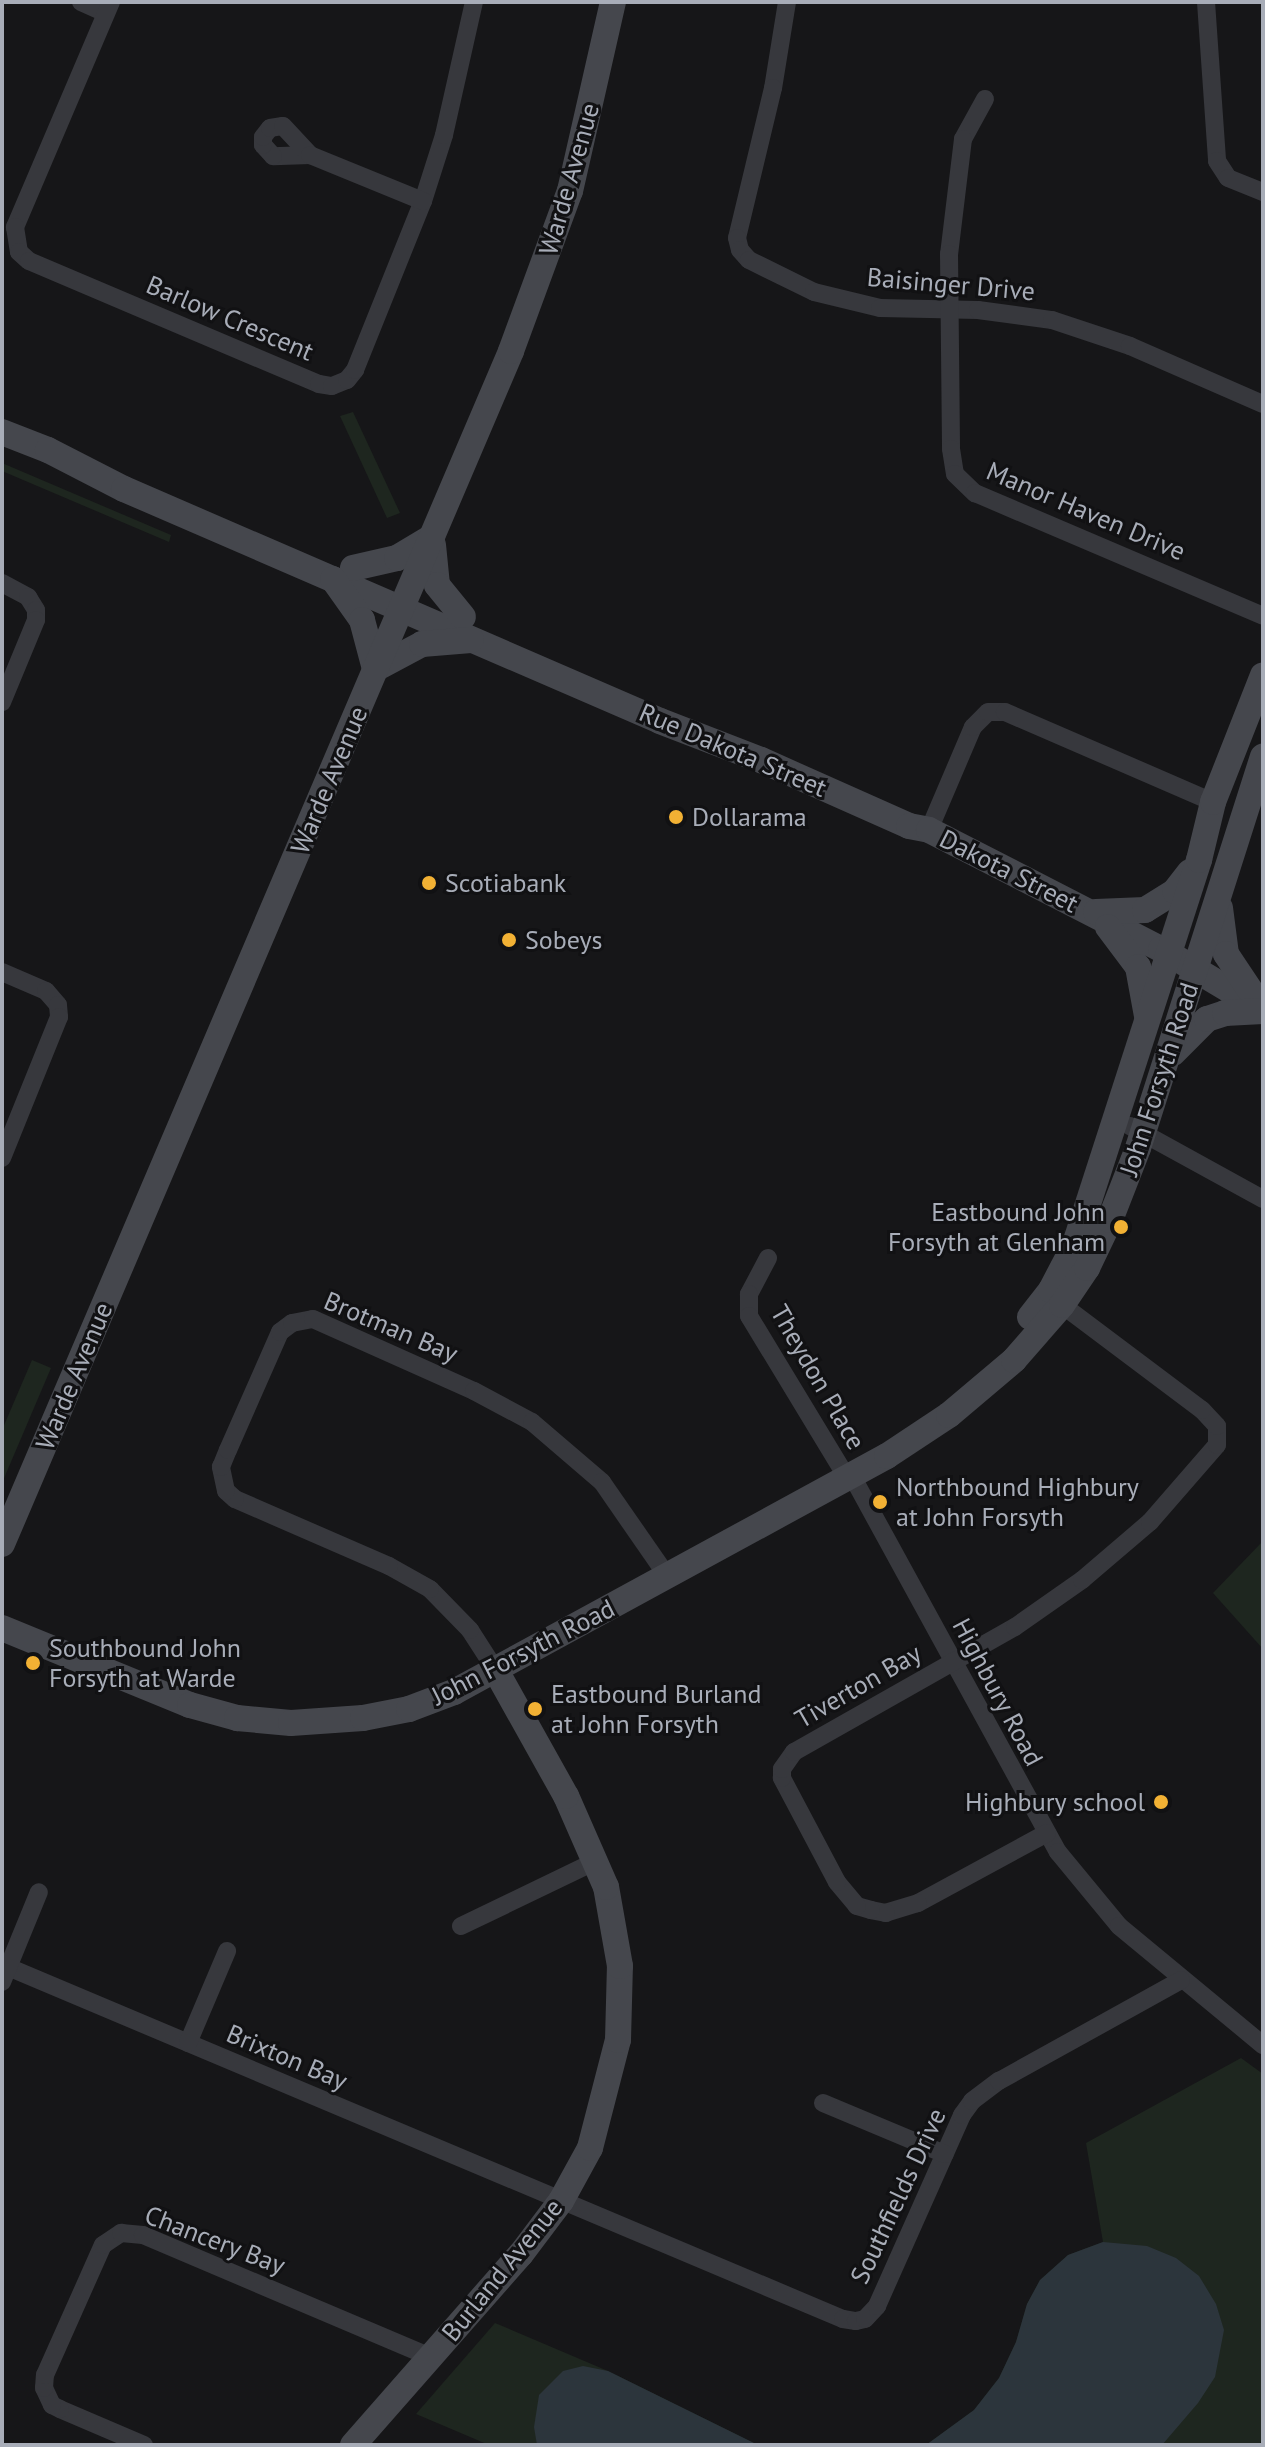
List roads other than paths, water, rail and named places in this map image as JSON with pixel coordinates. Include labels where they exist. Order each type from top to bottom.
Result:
[{"type":"street","points":[[81,2],[109,7]]},
{"type":"street","name":"Barlow Crescent","points":[[109,7],[15,227],[17,248],[29,261],[319,384],[332,386],[347,380],[355,370],[423,201],[444,135],[474,2]]},
{"type":"street","name":"Warde Avenue","points":[[2,1544],[511,351],[570,191],[613,2]]},
{"type":"street","name":"Baisinger Drive","points":[[787,2],[773,88],[739,227],[740,250],[771,273],[837,299],[880,308],[1031,315],[1076,326],[1263,404]]},
{"type":"street","points":[[1206,2],[1217,161],[1228,178],[1263,192]]},
{"type":"street","name":"Manor Haven Drive","points":[[985,99],[963,139],[951,225],[948,311],[951,457],[955,474],[964,486],[1263,616]]},
{"type":"street","points":[[310,155],[423,201]]},
{"type":"street","name":"Rue Dakota Street","points":[[2,432],[68,461],[214,508],[342,572],[406,600],[479,640],[909,826],[929,830]]},
{"type":"street","points":[[463,617],[437,585],[432,537],[397,558],[342,572],[362,620],[375,669],[422,644],[479,640]]},
{"type":"street","points":[[2,583],[28,597],[36,610],[36,620],[2,702]]},
{"type":"street","points":[[406,600],[463,617]]},
{"type":"street","name":"Rue Dakota Street","points":[[463,617],[868,790],[912,813],[929,830]]},
{"type":"street","name":"John Forsyth Road","points":[[1055,1300],[1170,954],[1213,802],[1263,675]]},
{"type":"street","points":[[929,830],[973,727],[988,712],[1005,712],[1213,802]]},
{"type":"street","name":"John Forsyth Road","points":[[2,1628],[190,1705],[262,1721],[349,1719],[409,1709],[454,1692],[849,1477],[949,1415],[997,1370],[1003,1352],[1087,1268],[1110,1220],[1136,1129],[1165,1066],[1263,756]]},
{"type":"street","name":"Dakota Street","points":[[929,830],[1090,912]]},
{"type":"street","points":[[1090,912],[1126,913],[1161,903],[1199,860]]},
{"type":"street","points":[[1220,892],[1221,934],[1226,954],[1263,1010]]},
{"type":"street","points":[[1090,912],[1170,954],[1263,1010]]},
{"type":"street","points":[[1090,912],[1123,943],[1137,965],[1147,1024]]},
{"type":"street","points":[[2,972],[46,991],[58,1005],[59,1017],[2,1158]]},
{"type":"street","points":[[1165,1066],[1194,1029],[1207,1019],[1225,1013],[1263,1010]]},
{"type":"street","points":[[1136,1129],[1263,1199]]},
{"type":"street","name":"Theydon Place","points":[[768,1258],[749,1294],[749,1316],[849,1477]]},
{"type":"street","name":"Tiverton Bay","points":[[1047,1833],[902,1909],[886,1913],[857,1906],[837,1882],[782,1778],[786,1759],[1015,1627],[1115,1555],[1181,1489],[1217,1445],[1217,1426],[1202,1410],[1055,1300]]},
{"type":"street","name":"Brotman Bay","points":[[495,1669],[470,1630],[430,1589],[389,1566],[235,1499],[226,1491],[221,1467],[280,1332],[292,1323],[313,1319],[474,1391],[532,1422],[602,1482],[667,1576]]},
{"type":"street","name":"Highbury Road","points":[[849,1477],[1047,1833],[1108,1914],[1181,1980],[1263,2045]]},
{"type":"street","name":"Burland Avenue","points":[[353,2445],[521,2254],[561,2201],[590,2148],[618,2040],[620,1966],[606,1887],[566,1796],[495,1669]]},
{"type":"street","points":[[461,1926],[596,1861]]},
{"type":"street","points":[[5,1974],[39,1892]]},
{"type":"street","points":[[188,2043],[227,1951]]},
{"type":"street","name":"Brixton Bay","points":[[5,1974],[188,2043],[561,2201]]},
{"type":"street","name":"Southfields Drive","points":[[561,2201],[843,2319],[865,2319],[877,2306],[962,2115],[992,2086],[1181,1980]]},
{"type":"street","points":[[823,2103],[945,2154]]},
{"type":"street","name":"Chancery Bay","points":[[144,2445],[52,2405],[44,2388],[45,2375],[103,2245],[121,2233],[143,2235],[430,2357]]},
{"type":"place","name":"Dollarama","points":[[676,817]]},
{"type":"place","name":"Scotiabank","points":[[429,883]]},
{"type":"place","name":"Sobeys","points":[[509,940]]},
{"type":"place","name":"Eastbound John Forsyth at Glenham","points":[[1121,1227]]},
{"type":"place","name":"Northbound Highbury at John Forsyth","points":[[880,1502]]},
{"type":"place","name":"Southbound John Forsyth at Warde","points":[[33,1663]]},
{"type":"place","name":"Eastbound Burland at John Forsyth","points":[[535,1709]]},
{"type":"place","name":"Highbury school","points":[[1161,1802]]}]
